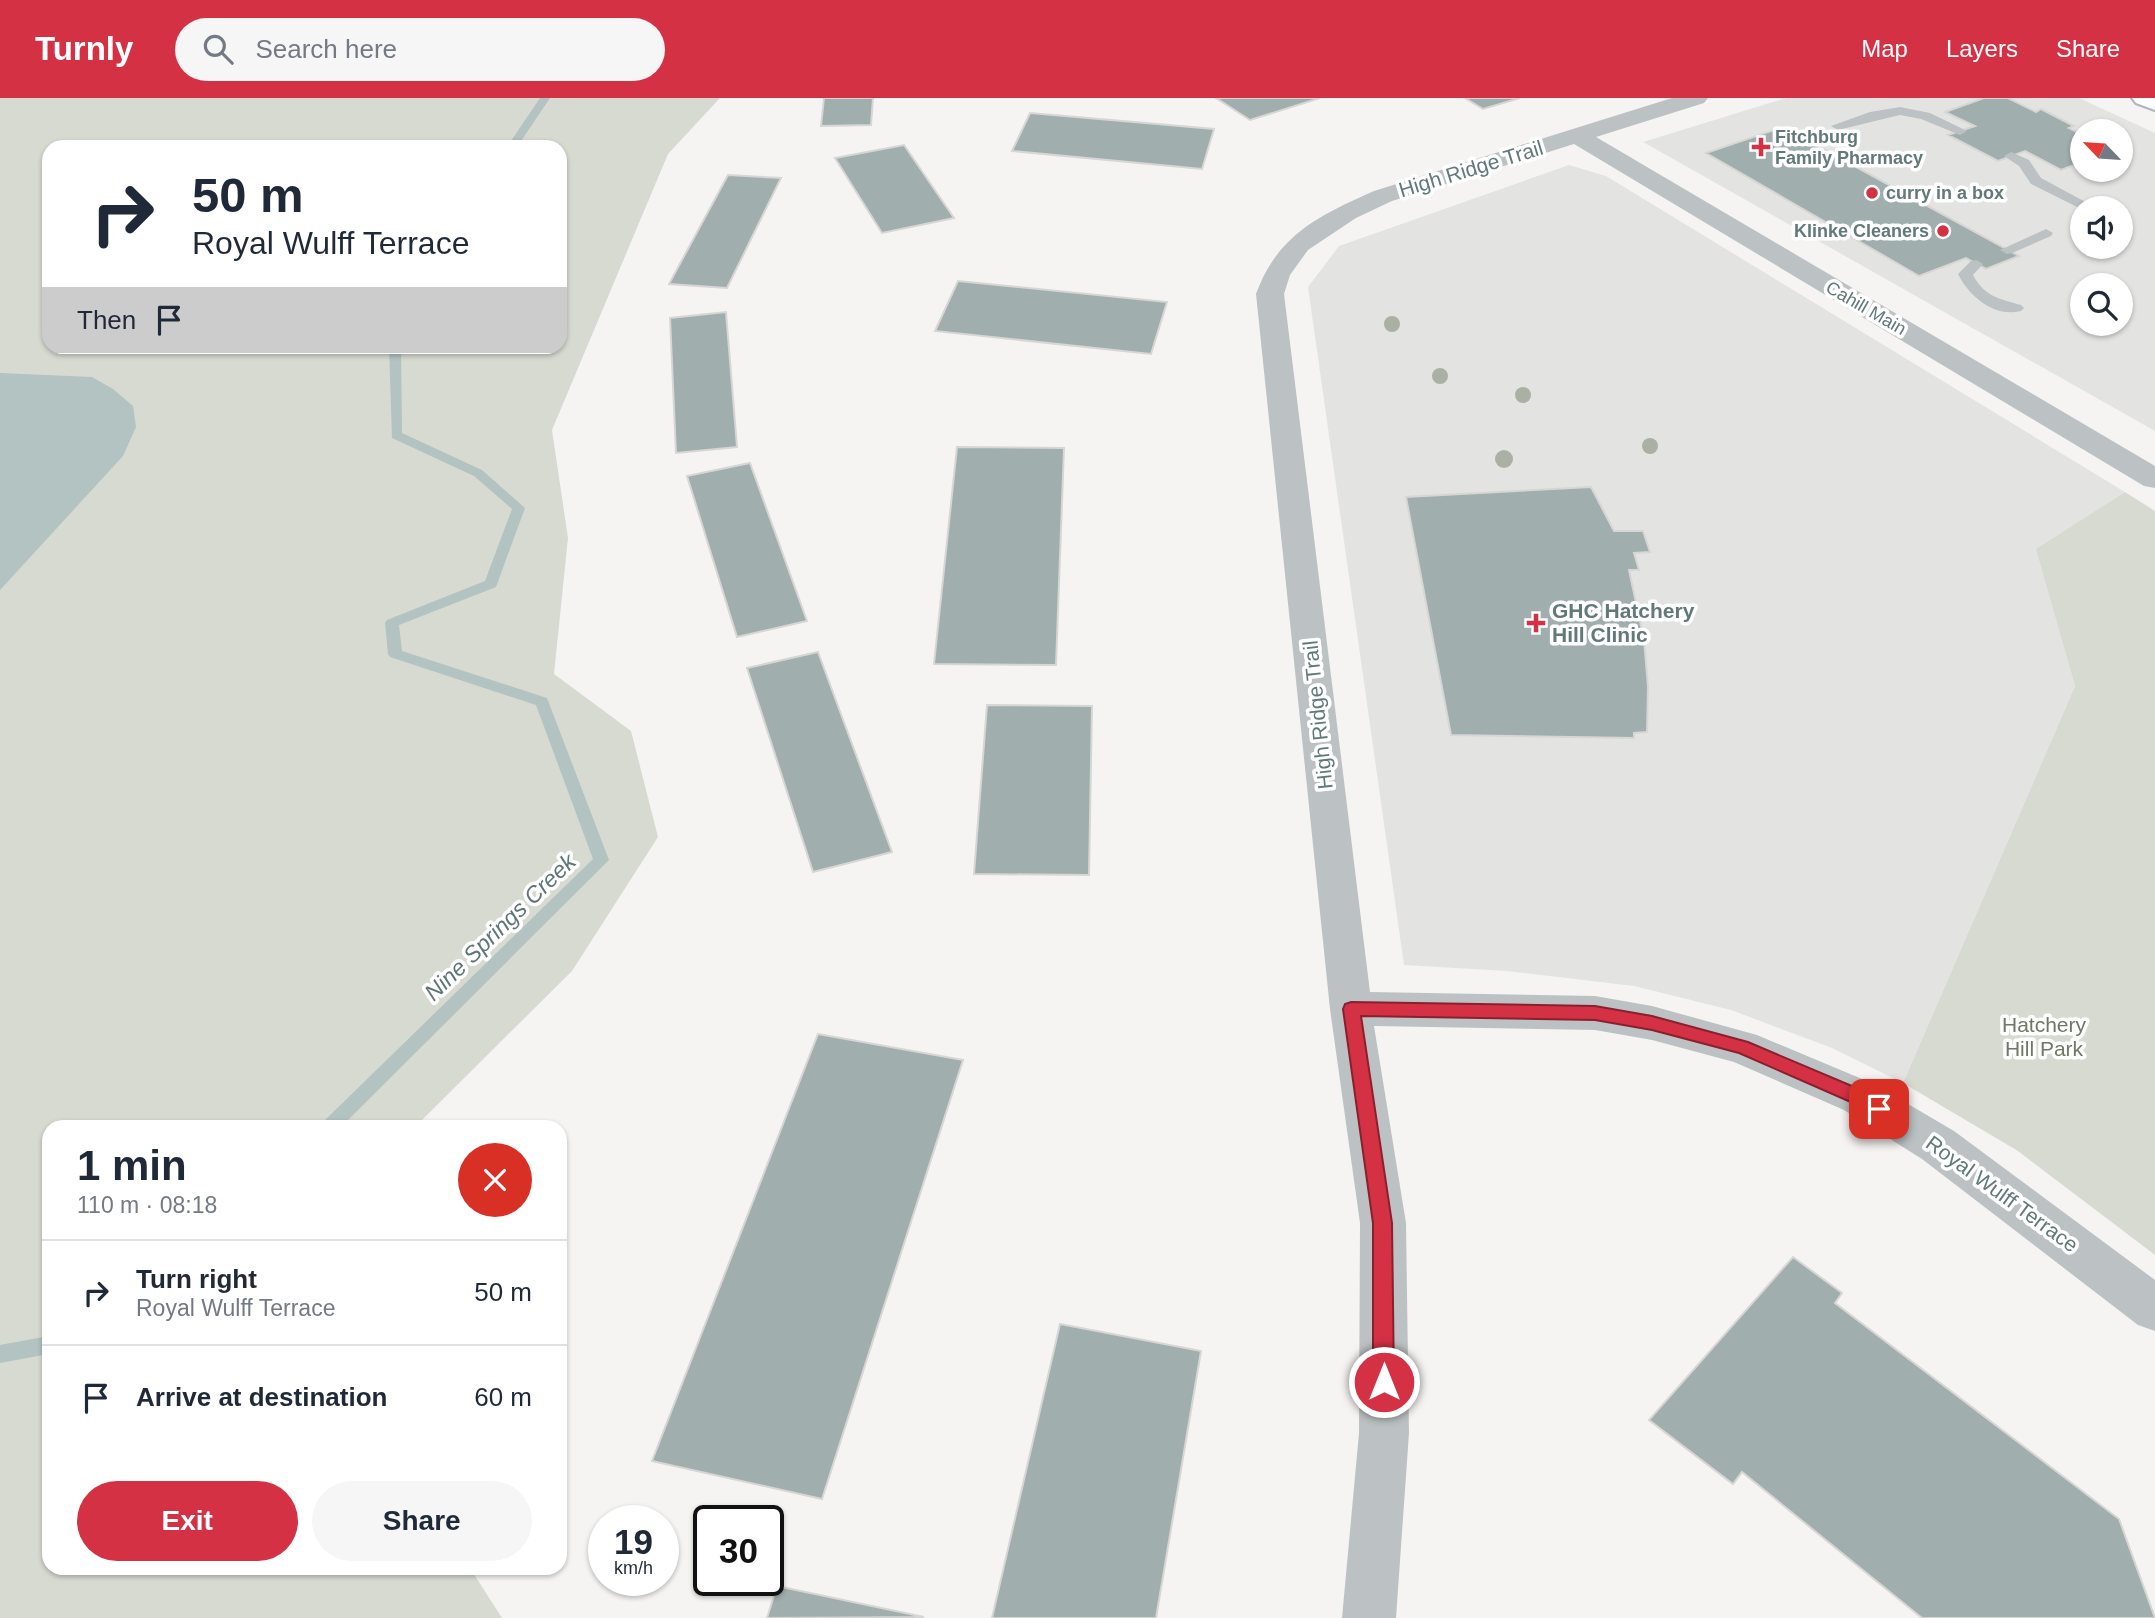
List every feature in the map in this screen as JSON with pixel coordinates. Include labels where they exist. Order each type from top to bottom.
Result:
[{"type":"main road","points":[[2144,98],[2155,103]]},
{"type":"street","name":"High Ridge Trail","points":[[1369,1618],[1384,1433],[1383,1223],[1351,1009],[1271,307],[1273,281],[1287,257],[1305,236],[1353,209],[1383,196],[1696,98]]},
{"type":"street","name":"Cahill Main","points":[[1577,136],[2155,479]]},
{"type":"street","name":"Royal Wulff Terrace","points":[[1351,1009],[1595,1013],[1652,1023],[1742,1047],[1860,1097],[1938,1145],[2155,1309]]},
{"type":"lane","points":[[1838,126],[1888,110],[1912,110],[1960,131]]},
{"type":"lane","points":[[2011,156],[2024,163],[2036,181],[2070,198]]},
{"type":"lane","points":[[2007,250],[2046,233]]},
{"type":"lane","points":[[1976,264],[1965,274],[1973,291],[1993,303],[2016,308]]},
{"type":"shaded area","points":[[1786,98],[2079,98],[2125,119],[2070,119],[2070,182],[2133,182],[2133,123],[2155,133],[2155,431],[1643,142]]},
{"type":"shaded area","points":[[1569,165],[1606,176],[2125,492],[2037,549],[2075,686],[1903,1083],[1832,1048],[1731,1010],[1634,986],[1506,971],[1404,965],[1308,287],[1339,246]]},
{"type":"shaded area","points":[[0,373],[92,377],[113,389],[133,406],[136,427],[123,456],[0,590]]},
{"type":"green space","points":[[0,98],[720,98],[668,154],[552,430],[568,538],[554,674],[631,731],[658,837],[572,971],[422,1120],[42,1120],[42,1575],[474,1575],[502,1618],[0,1618]]},
{"type":"green space","name":"Hatchery Hill Park","points":[[2125,492],[2155,511],[2155,1255],[2018,1151],[1903,1083],[2075,686],[2036,549]]},
{"type":"building","points":[[824,98],[873,98],[871,125],[821,126]]},
{"type":"building","points":[[1216,98],[1320,98],[1250,120]]},
{"type":"building","points":[[1465,98],[1520,98],[1483,109]]},
{"type":"building","points":[[1984,98],[2008,98],[2036,112],[2041,109],[2070,124],[2070,167],[2061,170],[2025,151],[1998,161],[1948,135],[1975,126],[1945,112]]},
{"type":"building","points":[[1030,113],[1214,129],[1202,169],[1012,151]]},
{"type":"building","points":[[1783,127],[2019,256],[1986,269],[1966,258],[1919,276],[1706,153]]},
{"type":"building","points":[[904,145],[954,218],[882,233],[835,158]]},
{"type":"building","points":[[728,175],[781,178],[727,288],[669,284]]},
{"type":"building","points":[[958,281],[1167,302],[1151,354],[935,331]]},
{"type":"building","points":[[726,312],[737,447],[676,453],[670,318]]},
{"type":"building","points":[[957,447],[1064,448],[1056,665],[934,664]]},
{"type":"building","points":[[750,463],[807,621],[737,637],[687,476]]},
{"type":"building","name":"GHC Hatchery Hill Clinic","points":[[1591,487],[1614,531],[1643,531],[1650,552],[1634,553],[1639,570],[1629,570],[1644,640],[1648,687],[1647,732],[1634,733],[1634,738],[1451,735],[1406,497]]},
{"type":"building","points":[[818,652],[892,852],[813,872],[747,668]]},
{"type":"building","points":[[987,705],[1092,706],[1089,875],[974,874]]},
{"type":"building","points":[[818,1034],[963,1060],[822,1499],[652,1461]]},
{"type":"building","points":[[1793,1257],[1842,1293],[1835,1303],[2119,1519],[2155,1618],[1922,1618],[1742,1472],[1733,1484],[1649,1420]]},
{"type":"building","points":[[1060,1324],[1201,1351],[1156,1618],[992,1618]]},
{"type":"building","points":[[784,1587],[924,1617],[767,1618],[774,1596],[784,1596]]},
{"type":"waterway","name":"Nine Springs Creek","points":[[517,140],[545,98]]},
{"type":"waterway","name":"Nine Springs Creek","points":[[336,1120],[601,860],[542,702],[395,654],[392,623],[491,584],[519,508],[478,473],[396,435],[395,354]]},
{"type":"waterway","name":"Nine Springs Creek","points":[[0,1354],[42,1346]]},
{"type":"place","name":"Fitchburg Family Pharmacy","points":[[1761,147]]},
{"type":"place","name":"curry in a box","points":[[1872,193]]},
{"type":"place","name":"Klinke Cleaners","points":[[1943,231]]},
{"type":"place","name":"GHC Hatchery Hill Clinic","points":[[1536,623]]},
{"type":"route","points":[[1384,1382],[1383,1223],[1351,1009],[1595,1013],[1652,1023],[1742,1047],[1860,1097],[1879,1109]]}]
